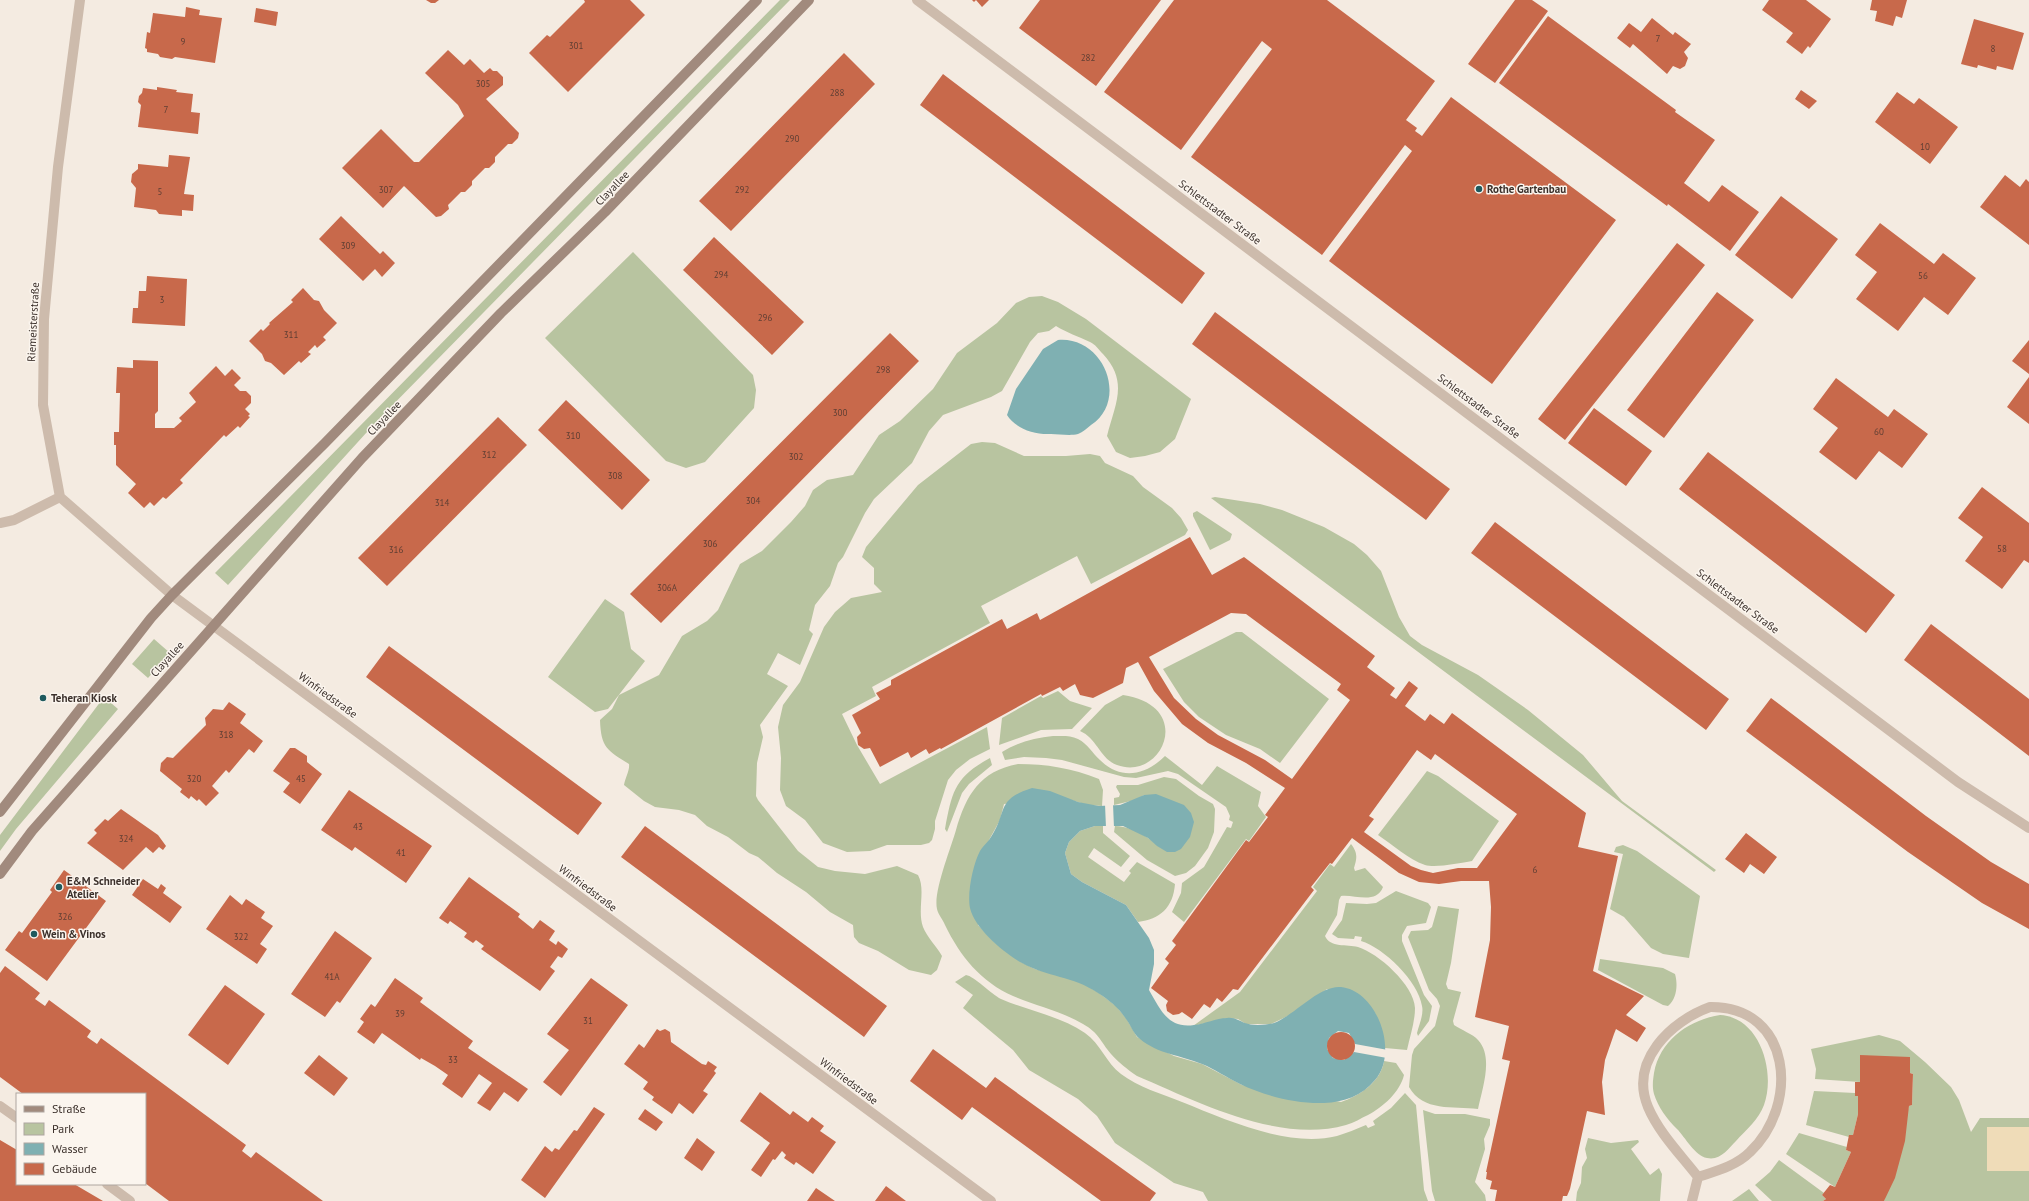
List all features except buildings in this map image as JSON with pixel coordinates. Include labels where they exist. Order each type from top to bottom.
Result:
[{"type":"main road","points":[[0,812],[151,618],[172,595],[325,443],[756,0]]},
{"type":"main road","name":"Clayallee","points":[[0,874],[37,825],[145,701],[214,626],[270,560],[362,458],[501,312],[605,212],[809,0]]},
{"type":"street","name":"Riemeisterstraße","points":[[60,497],[43,405],[44,319],[58,167],[80,0]]},
{"type":"street","name":"Schlettstadter Straße","points":[[917,0],[1958,782],[2029,828]]},
{"type":"street","points":[[0,523],[14,520],[60,497],[172,595]]},
{"type":"street","name":"Winfriedstraße","points":[[172,595],[991,1201]]},
{"type":"street","points":[[1710,1007],[1726,1007],[1744,1012],[1758,1023],[1775,1045],[1781,1059],[1781,1093],[1771,1125],[1750,1153],[1733,1164],[1698,1177],[1668,1140],[1648,1107],[1644,1095],[1646,1069],[1653,1052],[1662,1038],[1679,1023],[1692,1014],[1710,1007]]},
{"type":"street","points":[[0,1106],[16,1117]]},
{"type":"street","points":[[1692,1201],[1698,1177]]},
{"type":"street","points":[[107,1185],[130,1201]]},
{"type":"green space","points":[[780,0],[790,0],[377,421],[228,585],[215,573]]},
{"type":"green space","points":[[633,252],[753,375],[756,390],[754,408],[705,462],[686,468],[666,461],[545,338]]},
{"type":"green space","points":[[1042,296],[1058,302],[1086,319],[1191,399],[1175,439],[1160,452],[1145,456],[1130,458],[1116,452],[1107,436],[1118,394],[1116,374],[1111,364],[1092,343],[1056,326],[1049,331],[1038,333],[1030,342],[1002,391],[991,397],[943,415],[929,431],[912,463],[874,499],[865,513],[843,557],[838,563],[830,586],[815,605],[809,630],[813,634],[800,665],[778,653],[767,674],[788,686],[760,725],[763,737],[757,763],[756,796],[758,800],[798,851],[818,867],[835,871],[865,874],[897,866],[918,875],[922,894],[921,920],[923,927],[942,956],[937,970],[931,975],[909,970],[878,951],[859,943],[854,937],[853,925],[830,912],[806,892],[777,873],[758,857],[749,853],[728,837],[707,826],[695,815],[679,810],[655,807],[644,801],[624,785],[629,764],[610,751],[604,743],[600,720],[612,709],[619,695],[659,675],[682,636],[707,621],[718,610],[740,564],[762,551],[791,522],[805,506],[813,490],[827,480],[853,475],[879,435],[900,421],[933,389],[957,353],[997,323],[1016,303],[1029,297]]},
{"type":"green space","points":[[982,442],[995,443],[1024,456],[1066,456],[1090,454],[1100,456],[1105,463],[1133,476],[1143,487],[1172,508],[1181,518],[1188,530],[1185,535],[1091,584],[1077,556],[981,606],[990,623],[872,687],[876,696],[842,714],[857,745],[880,784],[987,727],[990,749],[970,759],[956,770],[948,780],[935,821],[935,829],[932,840],[929,843],[921,845],[887,845],[870,851],[847,852],[823,843],[805,820],[786,806],[780,790],[781,758],[778,727],[783,705],[800,682],[824,627],[835,612],[851,598],[882,592],[874,584],[874,568],[862,557],[866,547],[918,485],[971,444]]},
{"type":"green space","points":[[1215,497],[1260,504],[1282,510],[1324,527],[1354,544],[1367,555],[1381,571],[1399,617],[1410,636],[1422,645],[1478,675],[1528,710],[1583,755],[1622,801],[1716,870],[1714,872],[1211,498]]},
{"type":"green space","points":[[1197,511],[1232,534],[1230,540],[1210,550],[1193,516],[1193,513]]},
{"type":"green space","points":[[605,599],[624,612],[631,649],[645,661],[608,709],[595,712],[548,677]]},
{"type":"green space","points":[[1236,632],[1242,632],[1329,699],[1280,763],[1260,749],[1226,735],[1199,717],[1184,702],[1163,669]]},
{"type":"green space","points":[[154,639],[170,653],[148,678],[132,664]]},
{"type":"green space","points":[[1058,691],[1070,701],[1092,708],[1072,729],[1041,730],[999,745],[1002,718],[1041,696],[1043,698]]},
{"type":"green space","points":[[1123,695],[1146,702],[1159,713],[1165,726],[1164,740],[1158,753],[1147,763],[1133,767],[1117,765],[1111,762],[1106,758],[1091,738],[1080,731],[1105,705]]},
{"type":"green space","points":[[104,697],[118,709],[16,829],[0,851],[0,835]]},
{"type":"green space","points":[[1053,736],[1069,736],[1078,739],[1085,743],[1108,767],[1125,773],[1133,773],[1150,768],[1165,756],[1202,785],[1217,766],[1261,792],[1258,806],[1266,817],[1249,841],[1246,839],[1184,922],[1172,912],[1181,893],[1182,883],[1204,867],[1227,827],[1231,828],[1233,822],[1229,820],[1230,816],[1226,807],[1178,774],[1168,771],[1136,778],[1124,777],[1062,760],[1024,757],[1005,760],[1002,752],[1014,746],[1027,741]]},
{"type":"green space","points":[[990,758],[992,765],[969,784],[962,793],[947,832],[945,829],[950,805],[957,786],[969,772]]},
{"type":"green space","points":[[1018,764],[1059,767],[1099,779],[1103,790],[1102,806],[1088,805],[1064,798],[1004,804],[1000,820],[989,840],[978,925],[994,942],[1021,962],[1035,969],[1079,981],[1099,993],[1116,1006],[1126,1018],[1137,1037],[1174,1056],[1202,1064],[1242,1085],[1341,1102],[1362,1092],[1374,1082],[1382,1069],[1384,1061],[1396,1063],[1404,1075],[1395,1093],[1374,1112],[1346,1125],[1320,1129],[1294,1129],[1267,1125],[1212,1108],[1137,1076],[1123,1066],[1114,1057],[1096,1034],[1088,1027],[1075,1019],[1013,996],[981,976],[957,947],[939,915],[936,901],[943,870],[960,817],[970,796],[976,786],[994,772],[1005,767]]},
{"type":"green space","points":[[1427,771],[1438,776],[1499,821],[1472,861],[1442,866],[1425,865],[1407,856],[1378,835]]},
{"type":"green space","points":[[1164,777],[1176,779],[1199,796],[1213,804],[1215,809],[1214,832],[1208,848],[1195,866],[1186,873],[1175,876],[1147,860],[1114,832],[1115,826],[1128,828],[1144,835],[1163,849],[1175,852],[1144,795],[1135,800],[1114,805],[1114,798],[1119,797],[1120,794],[1116,787],[1117,785],[1138,785]]},
{"type":"green space","points":[[1095,826],[1103,826],[1103,833],[1130,856],[1121,867],[1094,848],[1088,857],[1124,882],[1131,873],[1129,871],[1137,862],[1175,884],[1174,892],[1168,906],[1159,915],[1138,922],[1126,905],[1082,882],[1071,874],[1065,853],[1069,842],[1080,831]]},
{"type":"green space","points":[[1351,844],[1355,850],[1356,856],[1355,871],[1365,868],[1383,887],[1375,896],[1364,898],[1341,896],[1337,915],[1325,936],[1327,940],[1335,944],[1354,946],[1366,950],[1385,963],[1402,980],[1413,999],[1415,1008],[1407,1050],[1385,1048],[1375,1013],[1327,989],[1292,1014],[1271,1024],[1246,1024],[1238,1019],[1228,1018],[1193,1026],[1240,992],[1317,891],[1313,887],[1330,864],[1334,867]]},
{"type":"green space","points":[[1623,845],[1637,851],[1700,896],[1689,958],[1663,954],[1651,948],[1624,917],[1610,909],[1623,854],[1614,852],[1616,847]]},
{"type":"green space","points":[[1396,891],[1428,903],[1431,907],[1426,923],[1407,926],[1402,935],[1402,941],[1424,995],[1432,1006],[1429,1021],[1418,1036],[1417,1033],[1422,1016],[1422,1006],[1414,986],[1407,976],[1380,951],[1361,941],[1362,937],[1355,936],[1354,939],[1338,938],[1332,934],[1342,920],[1346,903],[1376,903]]},
{"type":"green space","points":[[1438,906],[1459,909],[1451,963],[1446,984],[1448,989],[1461,992],[1453,1021],[1454,1025],[1476,1038],[1483,1047],[1486,1073],[1478,1109],[1430,1104],[1422,1101],[1409,1087],[1412,1055],[1414,1049],[1435,1026],[1440,1006],[1437,999],[1429,990],[1408,937],[1411,931],[1428,930],[1432,927]]},
{"type":"green space","points":[[1600,959],[1663,968],[1675,974],[1675,995],[1671,1003],[1668,1006],[1663,1005],[1598,970]]},
{"type":"green space","points":[[966,975],[973,978],[1001,999],[1065,1022],[1085,1033],[1091,1037],[1116,1070],[1135,1083],[1218,1117],[1258,1130],[1298,1138],[1318,1139],[1337,1136],[1366,1125],[1368,1128],[1375,1125],[1373,1121],[1391,1108],[1405,1093],[1416,1105],[1424,1190],[1428,1201],[1208,1201],[1203,1192],[1174,1183],[1115,1143],[1097,1116],[1078,1099],[1029,1070],[1013,1050],[963,1008],[973,995],[955,982]]},
{"type":"green space","points":[[1720,1015],[1734,1018],[1745,1025],[1755,1036],[1762,1048],[1766,1063],[1768,1077],[1767,1092],[1762,1110],[1752,1124],[1723,1154],[1716,1158],[1707,1158],[1698,1154],[1694,1150],[1666,1117],[1656,1099],[1653,1091],[1653,1083],[1657,1061],[1669,1041],[1687,1027],[1697,1022]]},
{"type":"green space","points":[[1879,1035],[1900,1041],[1951,1087],[1959,1100],[1971,1132],[1980,1118],[2029,1118],[2029,1127],[1987,1128],[1987,1171],[2029,1171],[2029,1201],[1884,1201],[1909,1106],[1912,1105],[1913,1074],[1860,1055],[1860,1082],[1815,1079],[1816,1069],[1811,1049]]},
{"type":"green space","points":[[1814,1091],[1855,1093],[1858,1096],[1858,1114],[1853,1135],[1849,1135],[1849,1137],[1806,1125]]},
{"type":"green space","points":[[1423,1110],[1435,1114],[1465,1114],[1490,1119],[1490,1125],[1484,1139],[1485,1149],[1475,1182],[1485,1195],[1486,1201],[1435,1201],[1432,1191]]},
{"type":"green space","points":[[1799,1133],[1847,1147],[1846,1150],[1851,1152],[1835,1187],[1786,1154]]},
{"type":"green space","points":[[1588,1138],[1611,1143],[1638,1140],[1639,1142],[1631,1149],[1650,1175],[1659,1168],[1662,1174],[1660,1201],[1576,1201],[1577,1192],[1581,1183],[1582,1167],[1587,1158],[1585,1149]]},
{"type":"green space","points":[[1779,1160],[1824,1193],[1822,1195],[1826,1199],[1823,1201],[1772,1201],[1755,1185],[1770,1172]]},
{"type":"green space","points":[[1749,1189],[1759,1201],[1732,1201]]},
{"type":"sand","points":[[1987,1127],[2029,1127],[2029,1171],[1987,1171]]},
{"type":"water","points":[[1058,340],[1074,341],[1088,348],[1099,359],[1106,372],[1109,386],[1108,401],[1102,414],[1091,425],[1078,434],[1045,434],[1032,432],[1015,424],[1007,415],[1016,389],[1043,349]]},
{"type":"water","points":[[1032,788],[1050,791],[1078,802],[1099,806],[1120,805],[1144,795],[1156,794],[1184,805],[1191,813],[1194,822],[1190,837],[1181,849],[1175,852],[1167,852],[1148,838],[1123,826],[1095,826],[1080,831],[1069,842],[1065,853],[1071,874],[1082,882],[1126,905],[1149,938],[1154,950],[1154,964],[1149,990],[1166,1016],[1171,1021],[1178,1024],[1194,1025],[1230,1018],[1252,1025],[1271,1024],[1282,1019],[1324,991],[1341,987],[1354,991],[1365,999],[1374,1011],[1381,1025],[1385,1040],[1385,1055],[1382,1068],[1370,1086],[1345,1100],[1324,1103],[1292,1101],[1260,1092],[1235,1082],[1207,1066],[1154,1048],[1136,1035],[1128,1021],[1114,1004],[1089,987],[1031,968],[1015,959],[991,940],[978,924],[970,908],[969,895],[975,863],[980,851],[995,830],[1007,802],[1012,797]]},
{"type":"pier","points":[[1105,804],[1113,804],[1114,828],[1106,828]]},
{"type":"pier","points":[[1338,1031],[1349,1033],[1355,1044],[1388,1050],[1387,1058],[1354,1052],[1344,1060],[1333,1058],[1327,1049],[1329,1038]]},
{"type":"place","name":"Rothe Gartenbau","points":[[1479,189]]},
{"type":"place","name":"Teheran Kiosk","points":[[43,698]]},
{"type":"place","name":"E&M Schneider Atelier","points":[[59,887]]},
{"type":"place","name":"Wein & Vinos","points":[[34,934]]}]
